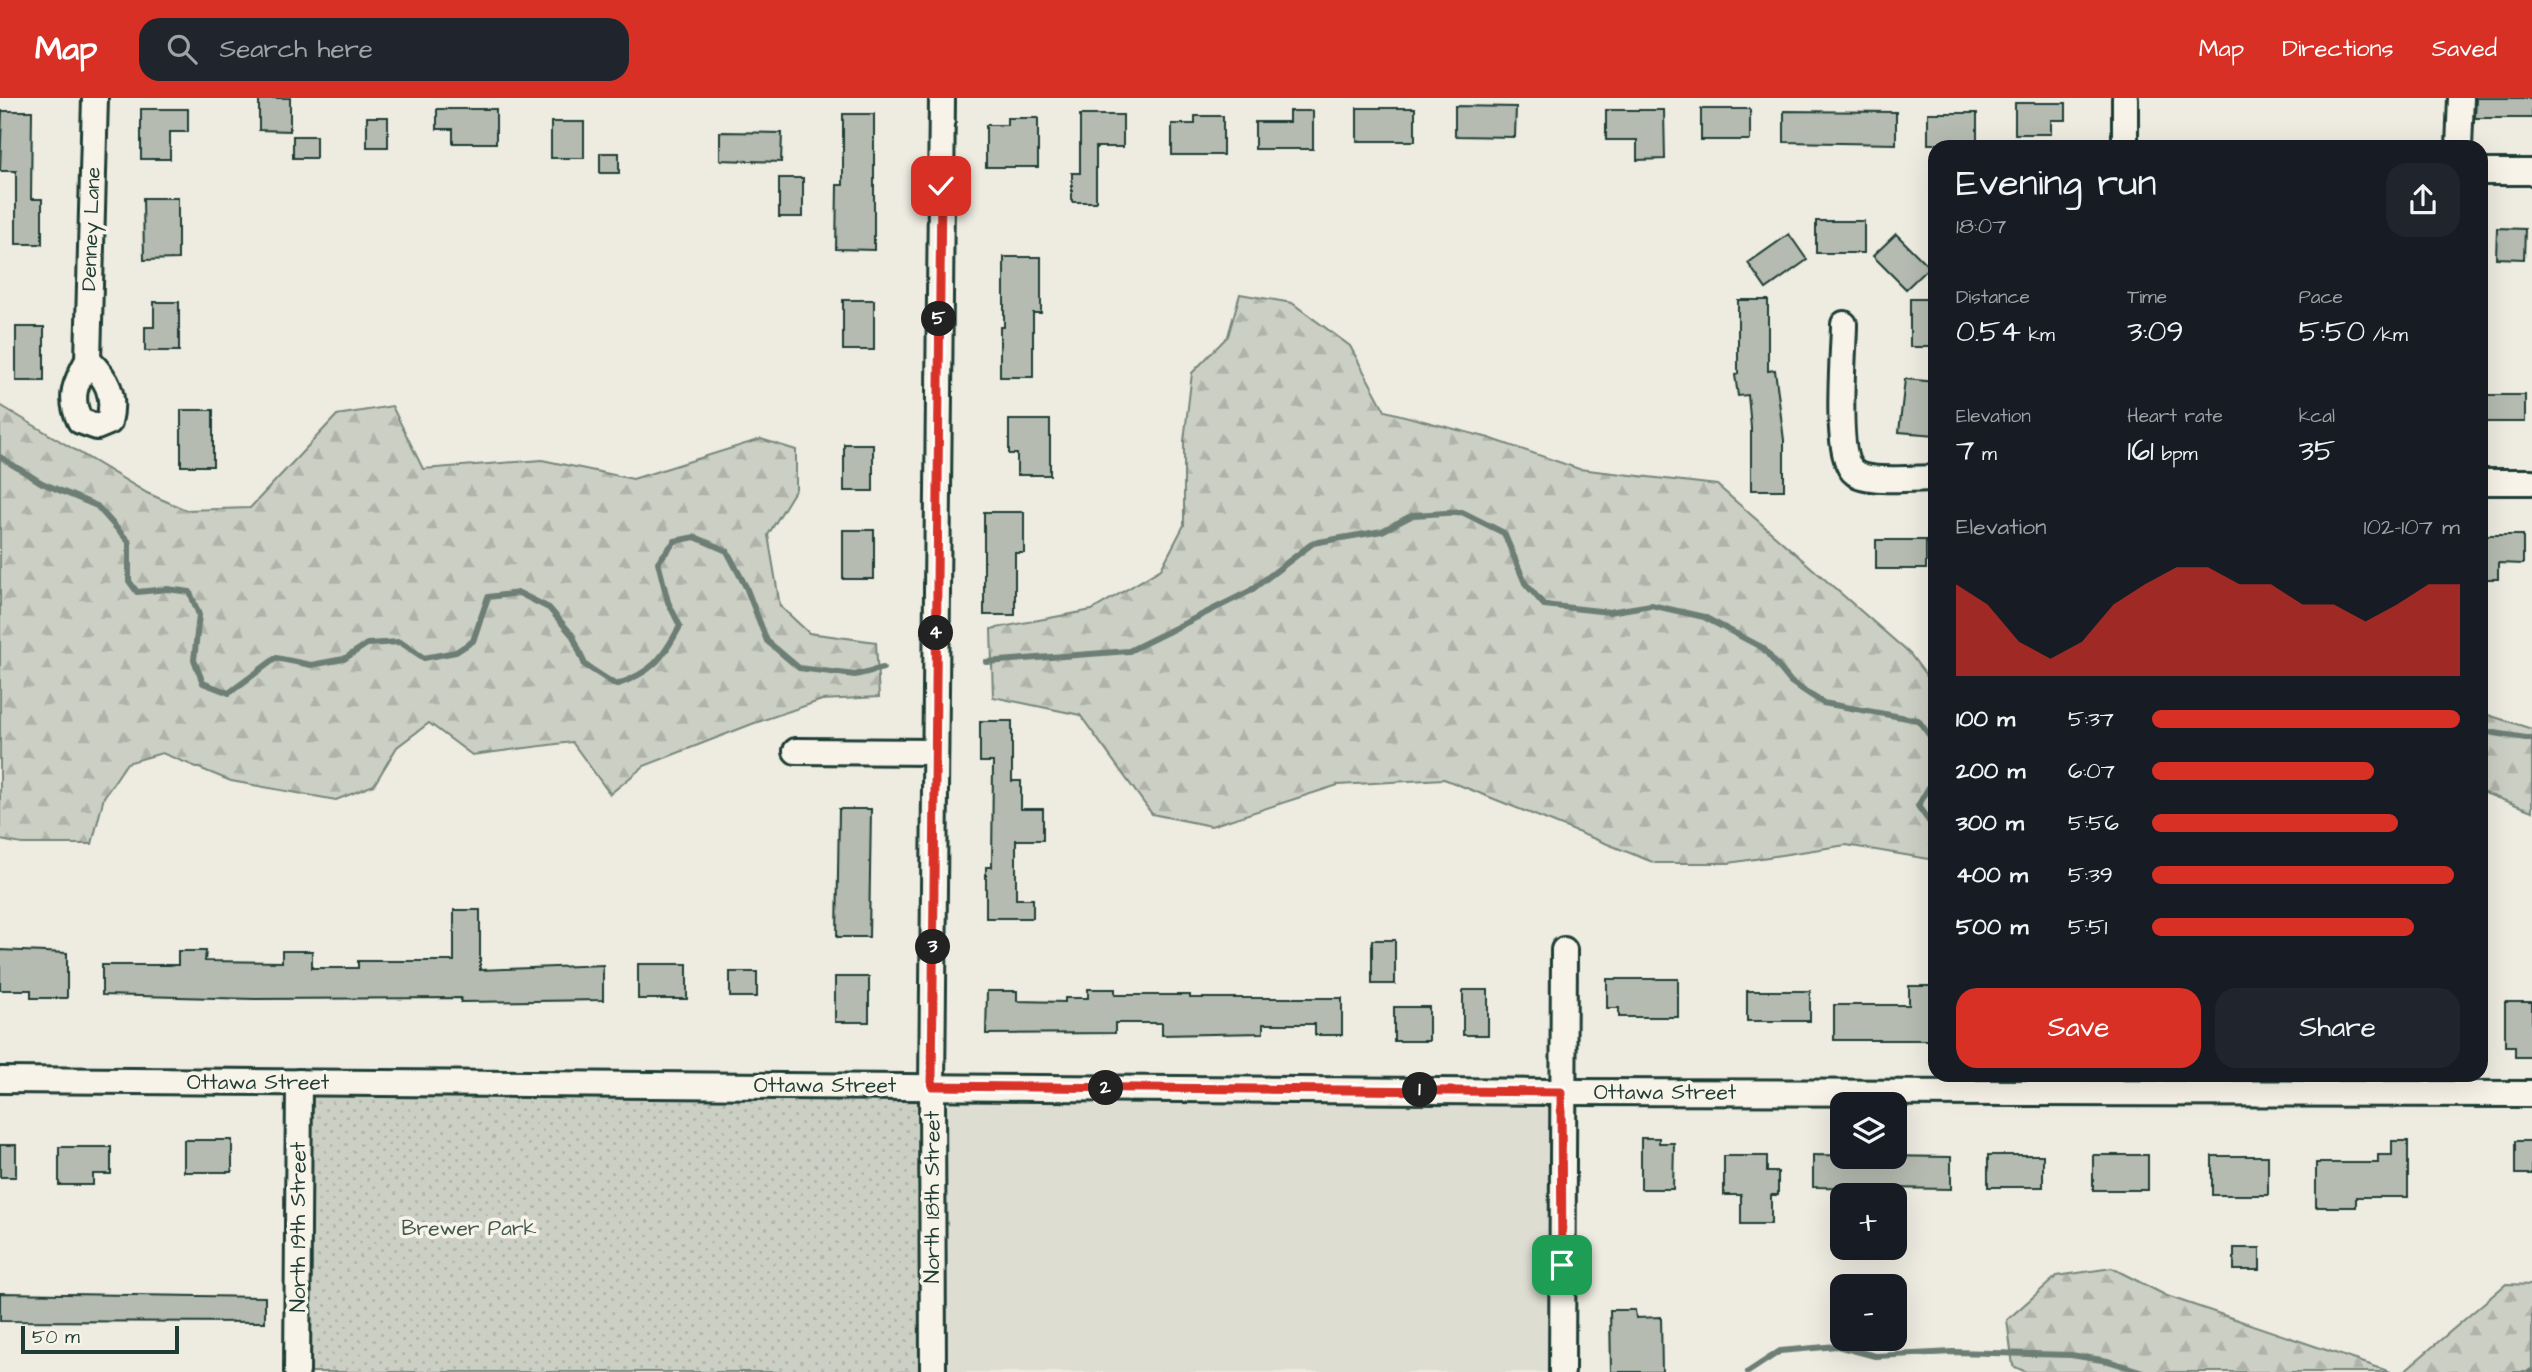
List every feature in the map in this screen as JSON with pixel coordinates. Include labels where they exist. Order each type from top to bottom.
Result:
[{"type":"street","name":"Denney Lane","points":[[88,360],[95,98]]},
{"type":"street","name":"North 18th Street","points":[[933,1372],[932,1086],[942,98]]},
{"type":"street","points":[[2125,98],[2125,140]]},
{"type":"street","points":[[2459,140],[2460,98]]},
{"type":"street","points":[[2488,172],[2532,172]]},
{"type":"street","points":[[1844,324],[1842,441],[1846,462],[1855,474],[1869,478],[1928,478]]},
{"type":"street","points":[[2488,482],[2532,482]]},
{"type":"street","points":[[796,751],[935,752]]},
{"type":"street","points":[[1562,1372],[1561,1092],[1564,950]]},
{"type":"street","name":"Ottawa Street","points":[[0,1080],[1561,1092],[2532,1094]]},
{"type":"street","name":"North 19th Street","points":[[297,1372],[299,1082]]},
{"type":"shaded area","points":[[932,1086],[1561,1092],[1561,1372],[933,1372]]},
{"type":"green space","points":[[1240,294],[1292,303],[1350,346],[1385,411],[1489,438],[1579,469],[1717,485],[1910,654],[1928,678],[1928,859],[1846,845],[1729,863],[1655,863],[1444,779],[1338,785],[1211,826],[1152,814],[1080,715],[993,697],[991,629],[1092,610],[1161,569],[1184,525],[1184,441],[1192,373],[1228,336]]},
{"type":"green space","points":[[0,405],[147,493],[186,510],[250,508],[337,415],[392,406],[423,469],[542,460],[633,479],[761,439],[796,450],[796,489],[768,535],[780,606],[809,633],[876,642],[879,697],[822,700],[752,724],[644,766],[610,794],[572,742],[472,755],[429,723],[397,747],[374,785],[336,800],[231,781],[162,753],[127,763],[104,797],[92,844],[22,844],[0,840]]},
{"type":"green space","points":[[2488,715],[2532,729],[2532,811],[2488,794]]},
{"type":"green space","name":"Brewer Park","points":[[299,1082],[932,1086],[933,1372],[297,1372]]},
{"type":"green space","points":[[2112,1268],[2167,1296],[2391,1372],[2026,1372],[2013,1366],[2007,1320],[2057,1276]]},
{"type":"green space","points":[[2506,1284],[2532,1285],[2532,1372],[2403,1372]]},
{"type":"building","points":[[259,98],[290,98],[290,131],[259,130]]},
{"type":"building","points":[[2476,98],[2532,98],[2532,118],[2475,118]]},
{"type":"building","points":[[2015,103],[2066,103],[2066,120],[2051,120],[2051,134],[2015,134]]},
{"type":"building","points":[[1455,106],[1516,107],[1515,137],[1455,136]]},
{"type":"building","points":[[1357,108],[1415,108],[1415,141],[1357,141]]},
{"type":"building","points":[[141,109],[188,109],[188,132],[170,132],[170,159],[141,159]]},
{"type":"building","points":[[437,109],[496,109],[496,143],[453,143],[453,129],[437,129]]},
{"type":"building","points":[[1701,109],[1750,109],[1750,140],[1701,140]]},
{"type":"building","points":[[1606,110],[1664,110],[1665,159],[1637,160],[1637,140],[1606,140]]},
{"type":"building","points":[[2,111],[32,111],[31,199],[42,199],[42,244],[16,244],[16,171],[0,171]]},
{"type":"building","points":[[1289,111],[1313,111],[1313,149],[1255,149],[1255,122],[1289,122]]},
{"type":"building","points":[[1784,111],[1896,112],[1896,144],[1784,142]]},
{"type":"building","points":[[1928,113],[1977,113],[1977,140],[1928,140]]},
{"type":"building","points":[[843,114],[874,114],[874,250],[836,249],[837,185],[843,185]]},
{"type":"building","points":[[1080,115],[1123,115],[1123,147],[1096,147],[1096,202],[1072,202],[1072,173],[1080,173]]},
{"type":"building","points":[[1195,116],[1223,116],[1223,155],[1172,155],[1172,124],[1195,124]]},
{"type":"building","points":[[367,117],[388,117],[388,147],[367,147]]},
{"type":"building","points":[[1007,118],[1038,118],[1038,167],[986,167],[986,125],[1007,125]]},
{"type":"building","points":[[551,122],[584,122],[584,158],[551,158]]},
{"type":"building","points":[[720,132],[782,133],[781,162],[720,160]]},
{"type":"building","points":[[293,136],[316,136],[316,158],[293,158]]},
{"type":"building","points":[[600,153],[619,153],[619,173],[600,173]]},
{"type":"building","points":[[779,178],[803,178],[803,217],[779,217]]},
{"type":"building","points":[[143,198],[178,198],[178,259],[144,260]]},
{"type":"building","points":[[1816,221],[1864,221],[1864,253],[1816,253]]},
{"type":"building","points":[[2497,228],[2525,229],[2524,259],[2496,258]]},
{"type":"building","points":[[1789,234],[1807,260],[1766,289],[1748,263]]},
{"type":"building","points":[[1896,234],[1928,268],[1906,289],[1873,256]]},
{"type":"building","points":[[1004,257],[1041,257],[1041,313],[1033,313],[1033,377],[1000,377],[1000,327],[1004,327]]},
{"type":"building","points":[[1910,299],[1928,299],[1928,347],[1910,347]]},
{"type":"building","points":[[843,300],[874,300],[874,350],[843,350]]},
{"type":"building","points":[[1738,300],[1768,300],[1768,371],[1775,370],[1784,440],[1784,490],[1751,490],[1748,395],[1738,396],[1735,375],[1738,374]]},
{"type":"building","points":[[154,302],[179,302],[179,351],[145,351],[145,327],[154,327]]},
{"type":"building","points":[[16,327],[44,327],[44,381],[16,381]]},
{"type":"building","points":[[1905,379],[1928,381],[1928,434],[1899,432]]},
{"type":"building","points":[[2488,395],[2525,395],[2525,422],[2488,422]]},
{"type":"building","points":[[181,410],[213,410],[213,466],[181,466]]},
{"type":"building","points":[[1009,420],[1050,420],[1050,475],[1017,475],[1017,454],[1009,454]]},
{"type":"building","points":[[844,444],[873,444],[873,491],[844,491]]},
{"type":"building","points":[[984,512],[1024,512],[1024,553],[1015,553],[1015,615],[984,615]]},
{"type":"building","points":[[843,530],[874,530],[874,579],[843,579]]},
{"type":"building","points":[[2488,535],[2523,535],[2523,564],[2498,563],[2498,579],[2488,579]]},
{"type":"building","points":[[1876,540],[1926,540],[1926,569],[1876,569]]},
{"type":"building","points":[[980,721],[1012,721],[1012,781],[1021,781],[1021,809],[1043,809],[1043,840],[1016,840],[1016,899],[1033,899],[1033,918],[986,918],[986,867],[992,867],[993,762],[980,762]]},
{"type":"building","points":[[839,809],[871,809],[869,937],[837,937]]},
{"type":"building","points":[[454,910],[480,910],[480,970],[603,965],[603,1000],[461,1002],[461,998],[254,999],[102,995],[102,965],[178,965],[178,951],[206,951],[205,961],[282,962],[282,951],[312,951],[312,968],[358,968],[358,961],[454,961]]},
{"type":"building","points":[[1372,940],[1395,940],[1395,984],[1372,984]]},
{"type":"building","points":[[0,950],[67,953],[67,998],[31,998],[31,990],[0,990]]},
{"type":"building","points":[[638,964],[687,964],[687,999],[638,999]]},
{"type":"building","points":[[730,972],[757,972],[757,997],[730,997]]},
{"type":"building","points":[[835,977],[869,977],[869,1022],[835,1022]]},
{"type":"building","points":[[1607,979],[1678,979],[1678,1017],[1619,1017],[1619,1008],[1607,1008]]},
{"type":"building","points":[[1909,986],[1928,986],[1928,1040],[1834,1040],[1834,1005],[1909,1005]]},
{"type":"building","points":[[1088,989],[1115,989],[1115,995],[1190,995],[1190,998],[1342,998],[1342,1035],[1315,1035],[1315,1024],[1263,1024],[1263,1033],[1162,1035],[1162,1023],[1115,1023],[1115,1033],[986,1034],[987,991],[1017,991],[1017,1001],[1065,1002],[1065,998],[1088,998]]},
{"type":"building","points":[[1463,990],[1488,990],[1488,1035],[1463,1035]]},
{"type":"building","points":[[1747,991],[1810,991],[1810,1021],[1747,1021]]},
{"type":"building","points":[[2505,1002],[2532,1002],[2532,1057],[2515,1057],[2515,1046],[2505,1046]]},
{"type":"building","points":[[1394,1007],[1429,1007],[1429,1041],[1394,1041]]},
{"type":"building","points":[[1641,1138],[1659,1138],[1659,1143],[1674,1143],[1673,1189],[1641,1189]]},
{"type":"building","points":[[184,1140],[232,1140],[232,1172],[184,1172]]},
{"type":"building","points":[[2392,1141],[2408,1141],[2408,1197],[2356,1197],[2356,1207],[2316,1207],[2316,1163],[2378,1163],[2378,1155],[2392,1155]]},
{"type":"building","points":[[2515,1141],[2532,1141],[2532,1174],[2515,1174]]},
{"type":"building","points":[[0,1145],[16,1145],[16,1177],[0,1177]]},
{"type":"building","points":[[59,1147],[111,1147],[111,1174],[93,1174],[93,1185],[59,1185]]},
{"type":"building","points":[[1813,1155],[1830,1155],[1830,1169],[1907,1169],[1907,1156],[1951,1157],[1951,1189],[1907,1188],[1907,1183],[1830,1183],[1830,1187],[1813,1187]]},
{"type":"building","points":[[1988,1155],[2043,1155],[2043,1187],[1988,1187]]},
{"type":"building","points":[[2093,1155],[2148,1155],[2148,1190],[2093,1190]]},
{"type":"building","points":[[1724,1156],[1767,1156],[1767,1172],[1778,1172],[1778,1195],[1771,1195],[1771,1224],[1741,1224],[1741,1195],[1724,1195]]},
{"type":"building","points":[[2212,1156],[2268,1156],[2268,1195],[2212,1195]]},
{"type":"building","points":[[2234,1248],[2260,1248],[2260,1270],[2234,1270]]},
{"type":"building","points":[[0,1293],[265,1297],[265,1322],[0,1321]]},
{"type":"building","points":[[1610,1310],[1635,1310],[1636,1318],[1661,1317],[1662,1372],[1611,1372]]},
{"type":"waterway","points":[[0,457],[42,483],[97,506],[129,542],[129,581],[137,592],[167,589],[190,592],[199,615],[194,660],[203,683],[229,693],[276,658],[311,665],[344,659],[367,644],[400,642],[424,658],[456,652],[473,641],[488,597],[519,593],[549,608],[573,636],[585,665],[616,685],[639,675],[655,663],[680,626],[668,602],[658,562],[675,541],[695,537],[727,551],[746,587],[767,641],[799,668],[855,675],[883,668]]},
{"type":"waterway","points":[[986,662],[1129,651],[1250,591],[1313,543],[1382,531],[1413,515],[1462,512],[1504,533],[1525,583],[1544,605],[1609,612],[1651,605],[1704,617],[1763,648],[1791,682],[1823,703],[1918,720],[1928,733]]},
{"type":"waterway","points":[[2488,732],[2532,739]]},
{"type":"waterway","points":[[1928,789],[1918,806],[1928,820]]},
{"type":"waterway","points":[[1748,1372],[1780,1351],[1837,1346],[1875,1356],[1953,1352],[2071,1355],[2108,1361],[2143,1372]]},
{"type":"route","points":[[941,186],[932,1086],[1561,1092],[1562,1265]]}]
